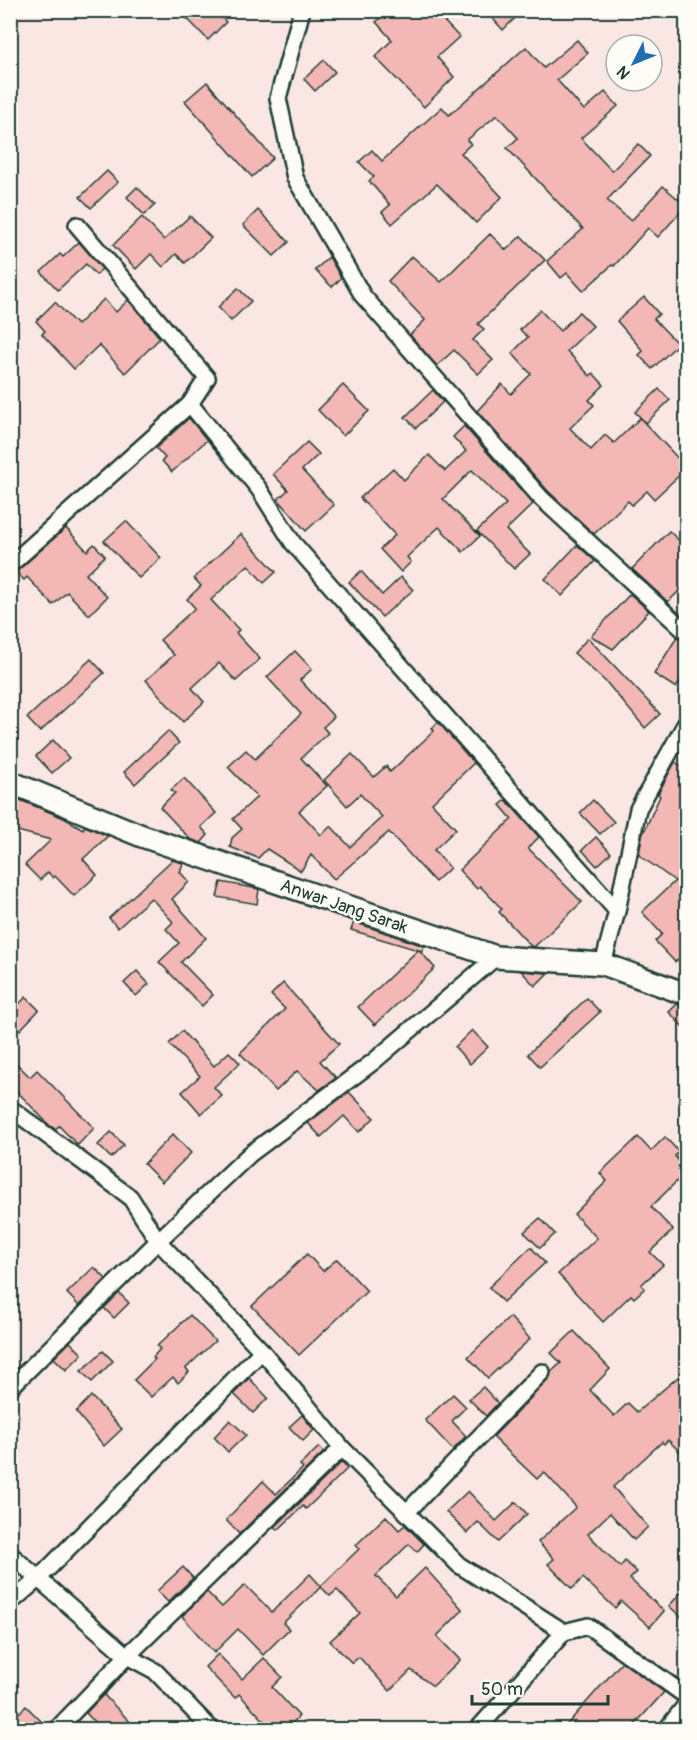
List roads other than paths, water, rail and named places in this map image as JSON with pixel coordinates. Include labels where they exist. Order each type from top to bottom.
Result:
[{"type":"main road","name":"Anwar Jang Sarak","points":[[10,782],[142,836],[496,957],[603,964],[687,994]]},
{"type":"street","points":[[302,10],[278,98],[295,178],[363,296],[541,498],[687,632]]},
{"type":"street","points":[[10,565],[190,404],[207,378],[77,225]]},
{"type":"street","points":[[190,404],[259,489],[293,543],[617,911]]},
{"type":"street","points":[[603,964],[617,911],[638,809],[687,723]]},
{"type":"street","points":[[10,1388],[158,1241],[250,1154],[373,1062],[496,957]]},
{"type":"street","points":[[10,1107],[130,1197],[158,1241],[262,1352],[342,1448],[459,1565],[564,1632]]},
{"type":"street","points":[[10,1604],[38,1579],[262,1352]]},
{"type":"street","points":[[407,1512],[542,1372]]},
{"type":"street","points":[[56,1730],[127,1656],[342,1448]]},
{"type":"street","points":[[10,1554],[127,1656],[155,1671],[212,1730]]},
{"type":"street","points":[[477,1730],[564,1632],[588,1626],[687,1696]]},
{"type":"street","points":[[666,1730],[687,1705]]}]
